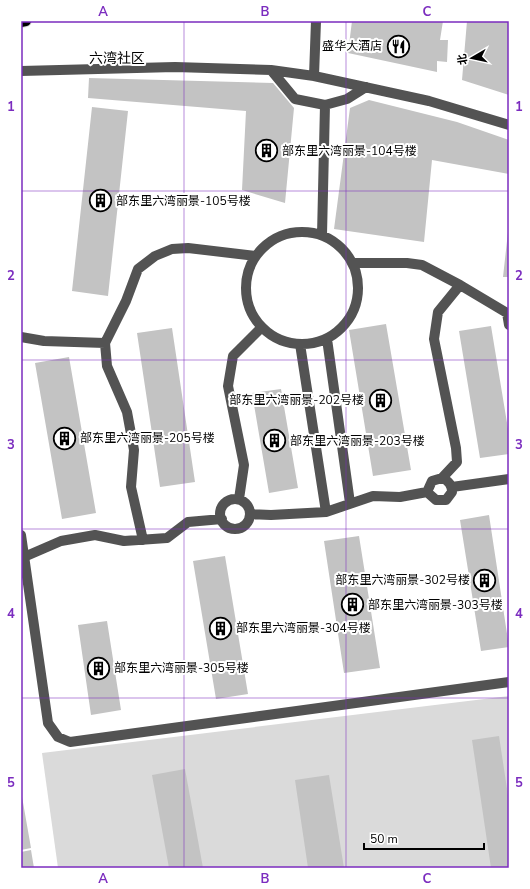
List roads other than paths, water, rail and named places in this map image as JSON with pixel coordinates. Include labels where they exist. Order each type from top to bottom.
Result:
[{"type":"main road","points":[[21,22],[26,21]]},
{"type":"street","points":[[314,76],[316,21]]},
{"type":"street","points":[[21,71],[175,67],[271,70],[314,76],[429,101],[509,125]]},
{"type":"street","points":[[271,70],[295,99],[325,105],[347,99],[366,87]]},
{"type":"street","points":[[322,235],[325,105]]},
{"type":"street","points":[[304,231],[322,235],[335,241],[346,251],[353,263],[358,280],[358,298],[352,315],[341,329],[327,339],[314,343],[300,344],[286,342],[273,336],[262,327],[253,315],[247,300],[246,285],[249,269],[256,256],[269,242],[285,234],[304,231]]},
{"type":"street","points":[[144,540],[131,487],[134,450],[126,412],[107,366],[105,343],[126,301],[138,269],[155,256],[172,250],[188,248],[256,256]]},
{"type":"street","points":[[353,263],[407,262],[422,265],[460,284],[508,313],[509,325]]},
{"type":"street","points":[[427,492],[432,481],[442,478],[457,462],[456,448],[434,339],[438,312],[460,284]]},
{"type":"street","points":[[239,499],[244,465],[228,386],[233,356],[262,327]]},
{"type":"street","points":[[21,337],[44,341],[105,343]]},
{"type":"street","points":[[327,339],[350,503]]},
{"type":"street","points":[[300,344],[326,512]]},
{"type":"street","points":[[427,492],[436,500],[446,500],[452,492],[452,487],[448,481],[442,478]]},
{"type":"street","points":[[452,487],[509,479]]},
{"type":"street","points":[[250,514],[271,515],[326,512],[373,496],[400,497],[427,492]]},
{"type":"street","points":[[239,499],[247,504],[250,514],[247,523],[239,528],[229,527],[222,519],[222,506],[229,500],[239,499]]},
{"type":"street","points":[[24,557],[61,541],[95,535],[124,541],[168,538],[188,522],[222,519]]},
{"type":"street","points":[[21,535],[48,723],[58,737],[70,742],[509,682]]},
{"type":"place","name":"盛华大酒店","points":[[398,46]]},
{"type":"place","name":"部东里六湾丽景-104号楼","points":[[267,151]]},
{"type":"place","name":"部东里六湾丽景-105号楼","points":[[100,201]]},
{"type":"place","name":"部东里六湾丽景-202号楼","points":[[380,400]]},
{"type":"place","name":"部东里六湾丽景-205号楼","points":[[65,438]]},
{"type":"place","name":"部东里六湾丽景-203号楼","points":[[275,441]]},
{"type":"place","name":"部东里六湾丽景-302号楼","points":[[485,580]]},
{"type":"place","name":"部东里六湾丽景-303号楼","points":[[352,605]]},
{"type":"place","name":"部东里六湾丽景-304号楼","points":[[220,628]]},
{"type":"place","name":"部东里六湾丽景-305号楼","points":[[99,668]]},
{"type":"district","name":"六湾社区","points":[[117,58]]}]
